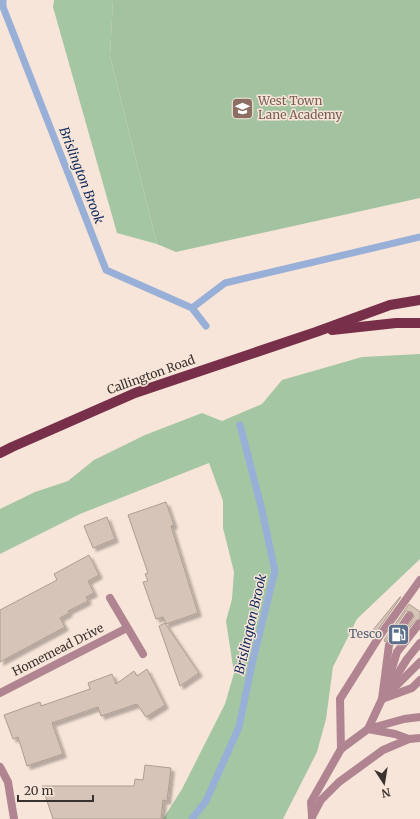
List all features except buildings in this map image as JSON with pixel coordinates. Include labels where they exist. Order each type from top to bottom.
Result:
[{"type":"main road","name":"Callington Road","points":[[0,453],[135,393],[316,332],[390,305],[420,300]]},
{"type":"main road","name":"Callington Road","points":[[316,332],[396,323],[420,323]]},
{"type":"street","points":[[341,749],[340,699],[379,637],[420,580]]},
{"type":"street","points":[[110,598],[143,654]]},
{"type":"street","points":[[382,699],[397,652],[420,624],[400,609]]},
{"type":"street","points":[[382,699],[389,645],[409,616]]},
{"type":"street","name":"Homemead Drive","points":[[0,693],[127,628]]},
{"type":"street","points":[[368,729],[382,699],[407,659],[420,643]]},
{"type":"street","points":[[382,699],[420,662]]},
{"type":"street","points":[[382,699],[412,688],[420,680]]},
{"type":"street","points":[[311,818],[311,802],[341,749],[368,729],[404,719],[420,717]]},
{"type":"street","points":[[368,729],[395,734],[409,739]]},
{"type":"street","points":[[311,818],[321,800],[339,782],[383,750],[409,739],[420,738]]},
{"type":"street","points":[[0,767],[8,782],[14,819]]},
{"type":"green space","points":[[54,0],[113,0],[110,56],[157,244],[117,233],[53,7]]},
{"type":"green space","name":"West Town Lane Academy","points":[[113,0],[420,0],[420,198],[176,252],[157,244],[110,56]]},
{"type":"green space","points":[[420,354],[420,559],[357,619],[333,667],[326,719],[317,752],[283,819],[163,819],[182,789],[225,704],[234,673],[226,621],[232,599],[234,572],[223,528],[223,501],[209,463],[80,514],[0,554],[0,509],[35,492],[68,481],[94,460],[145,435],[202,413],[222,421],[262,404],[282,380],[362,357]]},
{"type":"waterway","name":"Brislington Brook","points":[[3,0],[3,7],[106,270],[192,308],[206,326]]},
{"type":"waterway","name":"Brislington Brook","points":[[192,308],[225,283],[420,237]]},
{"type":"waterway","name":"Brislington Brook","points":[[192,819],[206,801],[239,727],[252,664],[275,571],[261,506],[240,425]]},
{"type":"place","name":"West Town Lane Academy","points":[[243,108]]},
{"type":"place","name":"Tesco","points":[[398,634]]}]
